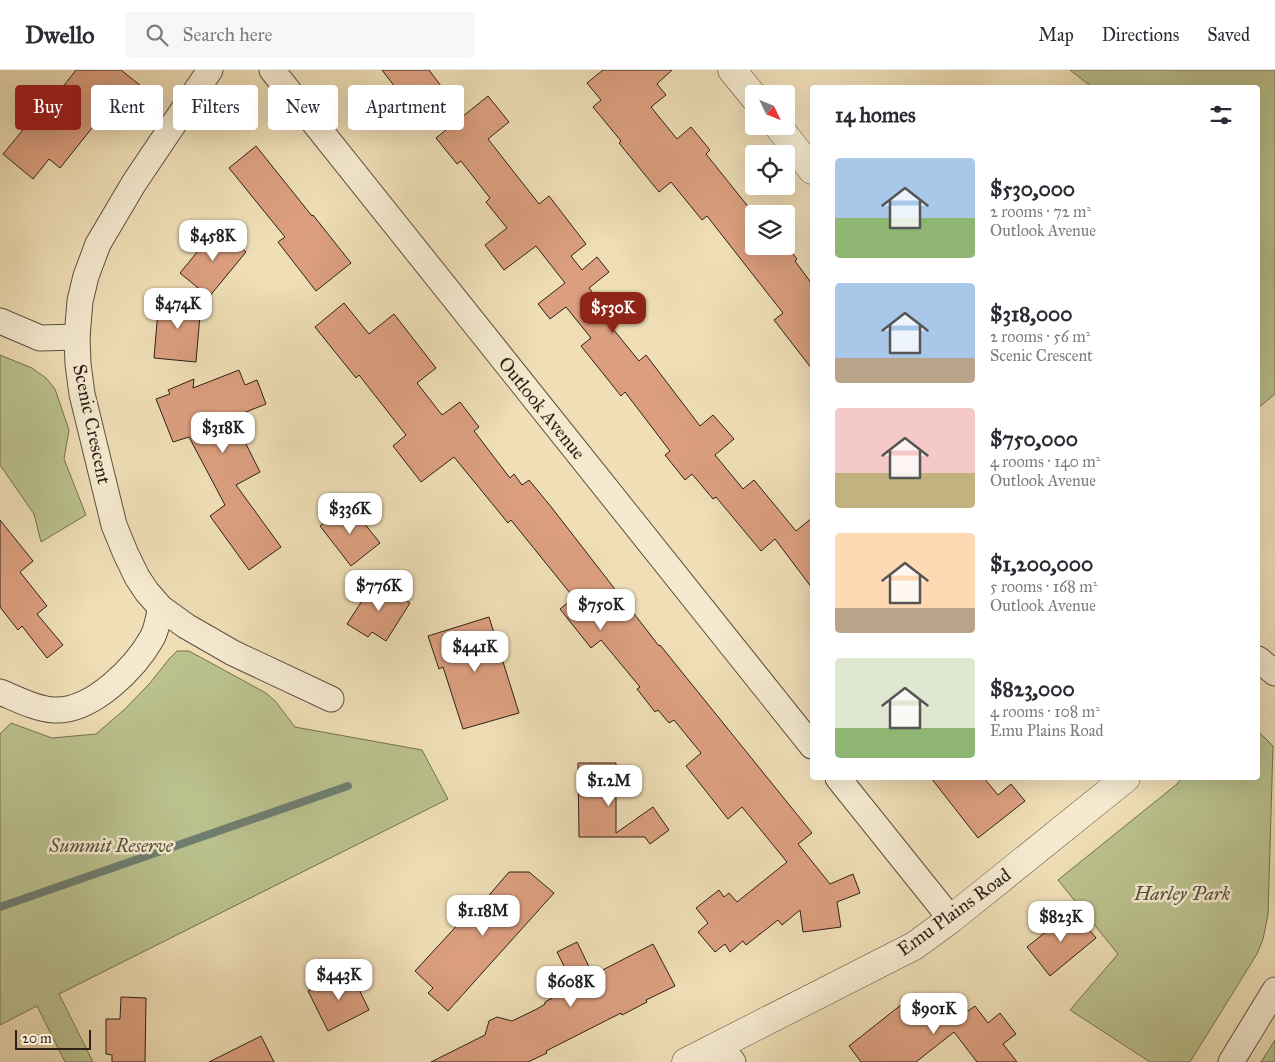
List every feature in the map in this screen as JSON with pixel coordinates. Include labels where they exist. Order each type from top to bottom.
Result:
[{"type":"street","name":"Scenic Crescent","points":[[210,70],[134,183],[98,244],[86,276],[80,301],[77,336],[82,394],[114,525],[137,577],[161,608],[186,626],[233,653],[331,699]]},
{"type":"street","name":"Outlook Avenue","points":[[272,70],[810,743]]},
{"type":"street","points":[[732,70],[745,86]]},
{"type":"street","points":[[785,135],[810,167]]},
{"type":"street","points":[[0,321],[40,338],[77,336]]},
{"type":"street","points":[[0,692],[43,709],[57,710],[69,708],[100,695],[119,680],[146,647],[153,636],[161,608]]},
{"type":"street","points":[[1260,660],[1275,673]]},
{"type":"street","points":[[840,780],[951,918]]},
{"type":"street","name":"Emu Plains Road","points":[[686,1062],[726,1054],[914,946],[1124,780]]},
{"type":"street","points":[[1231,1062],[1275,990]]},
{"type":"green space","points":[[1070,70],[1275,70],[1275,394],[1260,406],[1260,85],[1089,85]]},
{"type":"green space","points":[[0,355],[32,368],[46,378],[55,389],[69,430],[64,459],[86,515],[41,542],[34,514],[0,465]]},
{"type":"green space","name":"Summit Reserve","points":[[177,651],[189,651],[266,693],[276,702],[295,727],[422,750],[448,799],[59,994],[93,1062],[65,1062],[37,1006],[0,1025],[0,734],[11,723],[52,738],[96,734],[125,709]]},
{"type":"green space","name":"Harley Park","points":[[1260,733],[1273,746],[1268,915],[1263,939],[1257,954],[1190,1062],[1150,1062],[1070,1010],[1118,954],[1058,880],[1180,780],[1260,780]]},
{"type":"green space","points":[[1275,1040],[1275,1062],[1261,1062]]},
{"type":"building","points":[[76,70],[121,70],[140,85],[91,85],[91,129],[60,168],[49,159],[33,179],[3,154],[23,130],[81,130],[81,85],[64,85]]},
{"type":"building","points":[[382,70],[429,70],[440,85],[394,85]]},
{"type":"building","points":[[603,70],[672,70],[657,84],[666,95],[651,107],[677,139],[691,127],[710,150],[706,154],[747,205],[745,205],[745,255],[794,255],[797,259],[795,261],[810,281],[810,366],[774,320],[783,313],[707,216],[702,220],[671,182],[659,192],[619,143],[621,141],[593,107],[601,100],[587,83]]},
{"type":"building","points":[[488,96],[509,122],[488,139],[539,204],[549,196],[586,244],[571,256],[582,270],[597,257],[609,272],[589,288],[605,309],[600,313],[639,361],[646,355],[700,426],[713,415],[734,439],[715,455],[743,489],[754,480],[796,531],[810,520],[810,585],[775,539],[761,551],[716,497],[713,499],[692,474],[685,480],[665,455],[670,451],[625,392],[621,396],[581,346],[591,338],[566,307],[550,319],[538,304],[565,283],[536,246],[504,270],[485,245],[507,228],[486,202],[490,198],[461,161],[457,164],[436,138],[446,130],[464,130],[464,115]]},
{"type":"building","points":[[256,146],[351,263],[316,291],[278,242],[285,237],[229,168]]},
{"type":"building","points":[[217,228],[246,252],[209,297],[180,273]]},
{"type":"building","points":[[159,299],[201,303],[196,362],[154,358]]},
{"type":"building","points":[[344,303],[369,334],[394,314],[436,368],[417,383],[442,415],[460,402],[479,427],[474,431],[510,478],[514,474],[522,485],[529,480],[659,646],[812,833],[798,844],[830,884],[853,874],[860,893],[837,902],[841,927],[803,932],[800,910],[782,925],[778,920],[746,945],[743,941],[730,952],[725,944],[715,952],[698,932],[708,923],[696,908],[719,890],[724,897],[729,893],[737,902],[787,862],[742,807],[728,819],[686,766],[701,753],[674,720],[669,723],[658,710],[655,712],[637,689],[640,687],[601,640],[591,648],[560,609],[574,598],[511,520],[508,523],[454,457],[421,482],[393,446],[406,435],[359,375],[356,378],[315,327]]},
{"type":"building","points":[[239,370],[245,385],[257,380],[266,404],[236,416],[249,440],[245,442],[260,472],[236,485],[281,547],[249,570],[210,516],[225,505],[189,437],[173,442],[156,399],[170,394],[168,390],[194,379],[193,388]]},
{"type":"building","points":[[348,503],[380,543],[351,566],[320,526]]},
{"type":"building","points":[[0,520],[33,561],[20,572],[47,606],[37,614],[63,645],[47,658],[22,626],[18,630],[0,607]]},
{"type":"building","points":[[375,581],[410,603],[386,641],[372,632],[368,637],[347,624]]},
{"type":"building","points":[[489,617],[519,713],[463,729],[443,667],[439,669],[428,636]]},
{"type":"building","points":[[578,763],[616,763],[616,833],[653,807],[669,830],[650,844],[645,837],[579,837]]},
{"type":"building","points":[[933,780],[986,780],[998,795],[1011,784],[1025,801],[978,838]]},
{"type":"building","points":[[509,872],[529,872],[554,893],[448,1011],[428,993],[433,988],[415,971],[463,919],[466,922]]},
{"type":"building","points":[[1073,910],[1096,938],[1050,976],[1027,947]]},
{"type":"building","points":[[577,942],[593,975],[653,944],[675,986],[646,1000],[647,1002],[622,1015],[621,1013],[546,1051],[547,1053],[528,1062],[431,1062],[485,1035],[489,1021],[497,1017],[512,1021],[537,1009],[545,1004],[545,1002],[574,986],[557,952]]},
{"type":"building","points":[[350,971],[369,1010],[328,1031],[308,991]]},
{"type":"building","points":[[121,997],[146,998],[145,1062],[112,1062],[112,1055],[106,1054],[106,1019],[120,1019]]},
{"type":"building","points":[[911,997],[931,1021],[958,999],[968,1011],[975,1006],[988,1023],[1000,1013],[1016,1034],[1003,1044],[1017,1062],[977,1062],[954,1032],[916,1062],[861,1062],[849,1046]]},
{"type":"building","points":[[261,1036],[274,1062],[209,1062]]},
{"type":"waterway","points":[[0,907],[348,786]]}]
